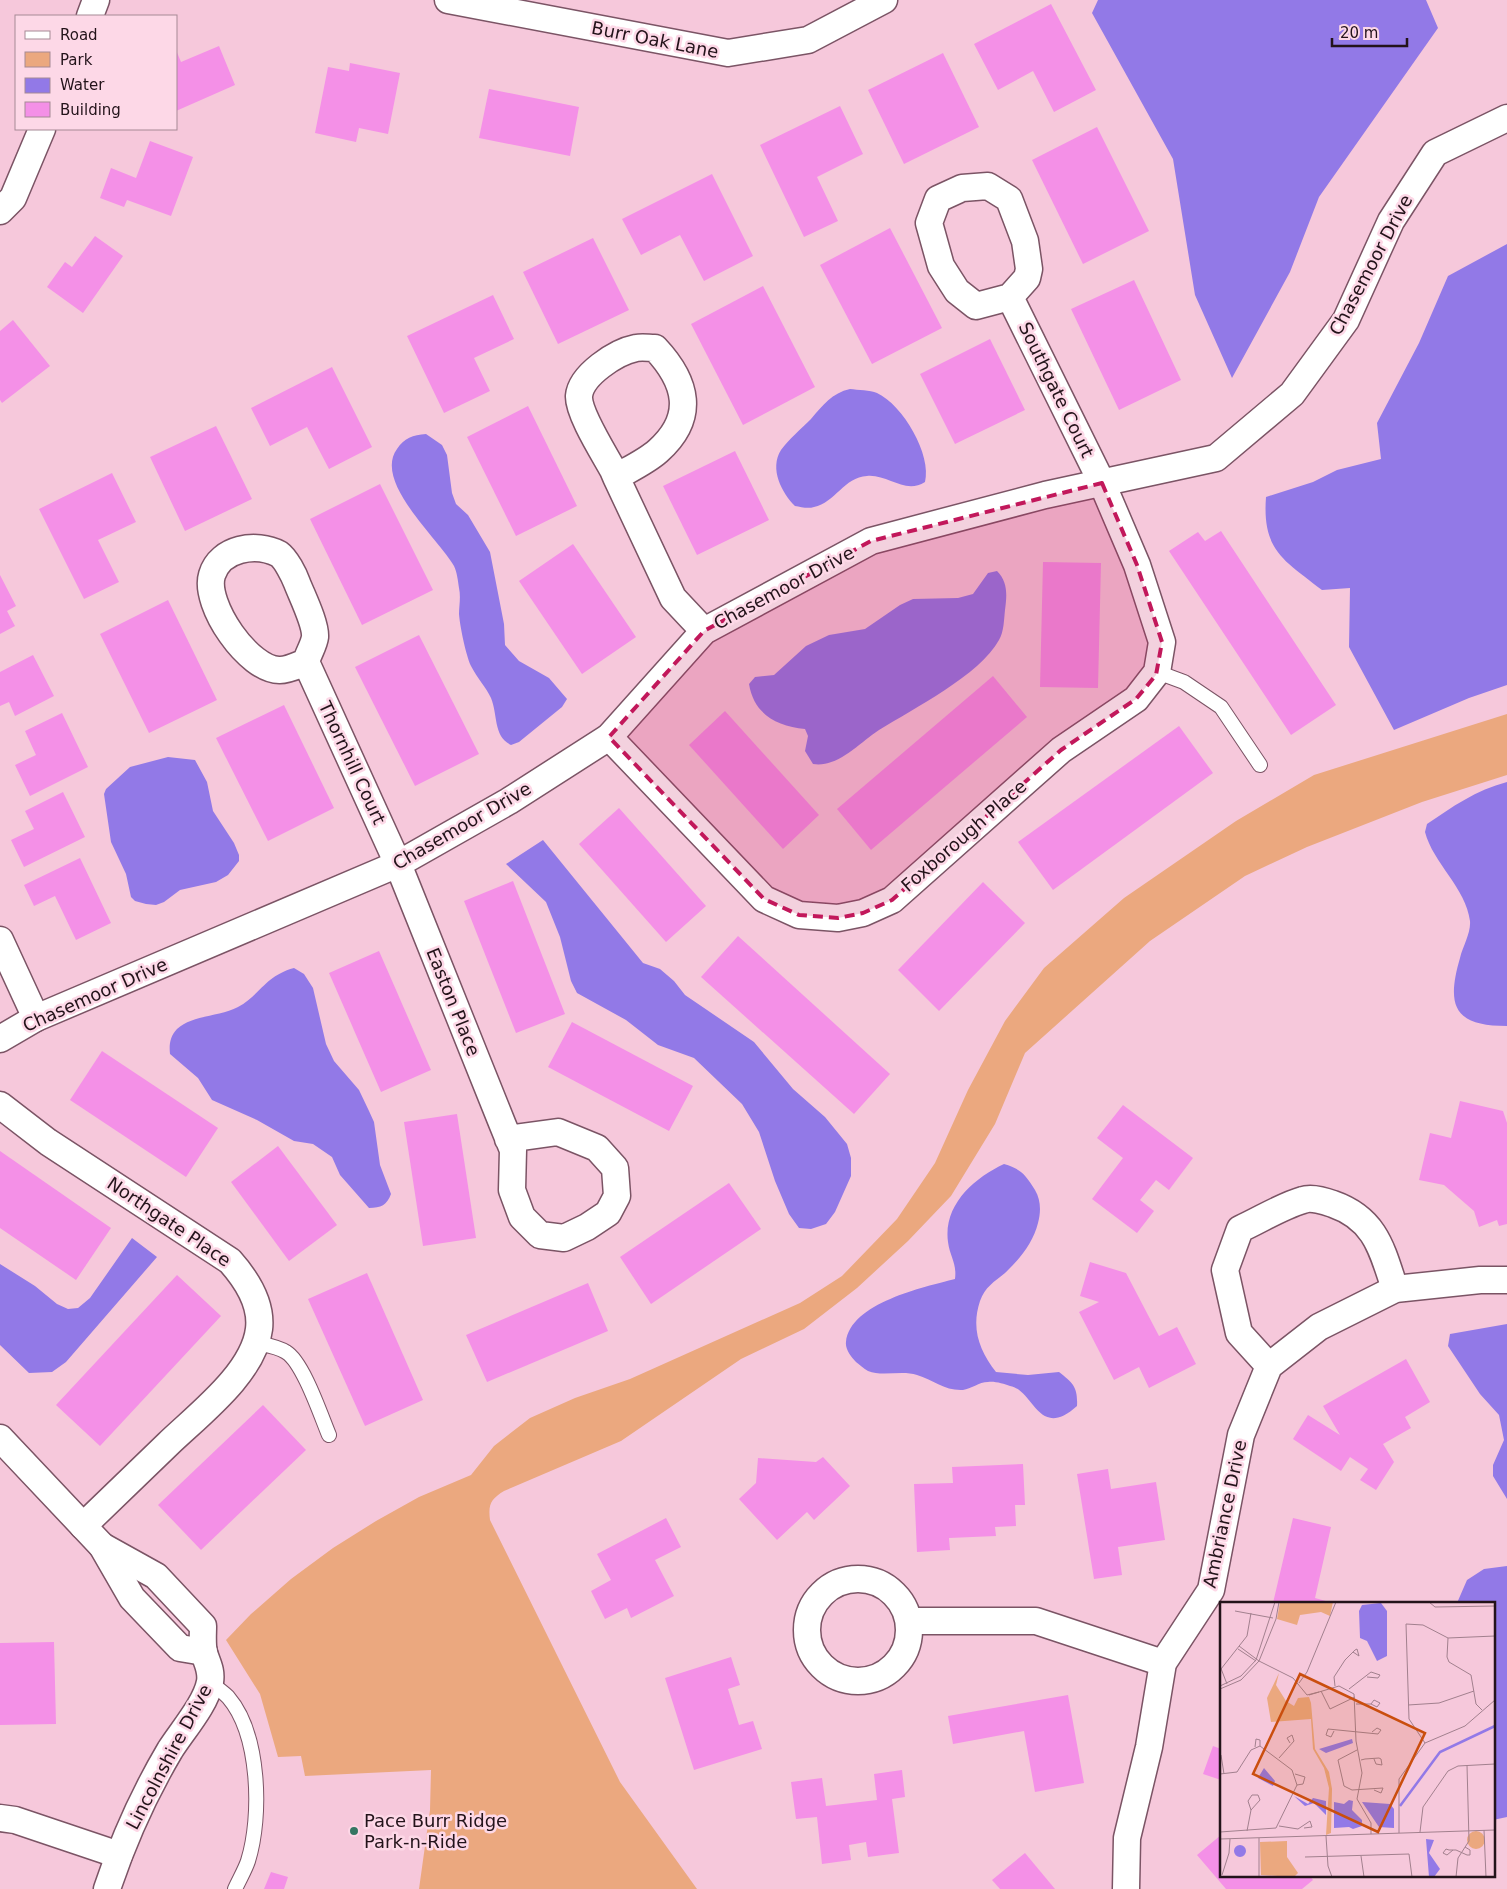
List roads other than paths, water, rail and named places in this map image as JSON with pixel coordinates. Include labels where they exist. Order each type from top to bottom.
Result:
[{"type":"street","points":[[90,15],[96,0]]},
{"type":"street","name":"Burr Oak Lane","points":[[448,0],[728,53],[808,40],[884,0]]},
{"type":"street","name":"Chasemoor Drive","points":[[0,1039],[36,1018],[398,864],[509,801],[609,737],[704,631],[871,541],[1045,495],[1216,458],[1292,394],[1346,320],[1391,221],[1435,153],[1507,118]]},
{"type":"street","points":[[0,211],[13,198],[42,130]]},
{"type":"street","points":[[988,186],[1009,199],[1025,241],[1029,269],[1027,278],[1010,297],[976,306],[957,291],[941,266],[930,223],[938,199],[962,188],[988,186]]},
{"type":"street","name":"Southgate Court","points":[[1010,297],[1102,483]]},
{"type":"street","points":[[616,477],[658,451],[680,427],[683,394],[672,366],[655,348],[635,348],[604,363],[584,381],[579,397],[586,421],[616,477],[673,598],[704,631]]},
{"type":"street","name":"Foxborough Place","points":[[609,737],[764,899],[799,915],[838,918],[864,913],[892,900],[1061,750],[1136,699],[1157,672],[1162,642],[1138,565],[1102,483]]},
{"type":"street","points":[[260,547],[280,555],[296,579],[308,608],[315,636],[306,662],[280,670],[267,667],[245,650],[224,625],[211,592],[212,575],[223,556],[240,550],[260,547]]},
{"type":"street","name":"Thornhill Court","points":[[306,662],[398,864]]},
{"type":"street","name":"Easton Place","points":[[398,864],[512,1150],[512,1190],[522,1217],[540,1236],[564,1238],[587,1227],[608,1213],[617,1196],[615,1168],[597,1148],[558,1132],[508,1139]]},
{"type":"street","points":[[0,940],[36,1018]]},
{"type":"street","name":"Northgate Place","points":[[0,1105],[48,1142],[230,1261],[247,1284],[258,1311],[260,1328],[256,1343],[246,1362],[231,1382],[83,1526]]},
{"type":"street","points":[[1395,1289],[1381,1246],[1368,1225],[1346,1208],[1326,1201],[1304,1199],[1240,1229],[1224,1270],[1239,1332],[1269,1366],[1320,1327],[1395,1289],[1480,1280],[1507,1280]]},
{"type":"street","name":"Ambriance Drive","points":[[1126,1889],[1127,1838],[1148,1747],[1163,1663],[1211,1590],[1241,1434],[1269,1366]]},
{"type":"street","points":[[0,1438],[83,1526]]},
{"type":"street","name":"Lincolnshire Drive","points":[[83,1526],[102,1546],[156,1576],[203,1626],[204,1652],[210,1666],[210,1682],[203,1699],[170,1751],[143,1800],[119,1855],[107,1889]]},
{"type":"street","points":[[909,1621],[1036,1621],[1163,1663]]},
{"type":"street","points":[[0,1818],[42,1829],[119,1855]]},
{"type":"lane","points":[[1157,672],[1184,682],[1221,707],[1260,765]]},
{"type":"lane","points":[[256,1343],[277,1347],[288,1353],[308,1383],[329,1435]]},
{"type":"lane","points":[[210,1682],[228,1697],[239,1714],[249,1737],[255,1771],[256,1810],[248,1860],[235,1889]]},
{"type":"water","points":[[1098,0],[1426,0],[1438,28],[1319,197],[1290,272],[1232,378],[1195,295],[1173,159],[1092,13]]},
{"type":"water","points":[[1507,244],[1507,685],[1469,698],[1394,730],[1349,647],[1350,588],[1322,590],[1287,562],[1272,542],[1268,530],[1266,497],[1313,482],[1337,470],[1381,459],[1377,423],[1419,343],[1448,276]]},
{"type":"water","points":[[850,389],[877,393],[887,399],[905,419],[920,445],[926,471],[925,482],[910,486],[875,476],[859,477],[821,505],[809,508],[795,506],[782,488],[777,473],[776,465],[781,450],[828,400],[838,393]]},
{"type":"water","points":[[426,434],[442,445],[447,455],[452,493],[456,504],[468,515],[490,552],[504,624],[505,645],[519,661],[549,678],[567,699],[562,707],[519,742],[511,745],[501,736],[491,698],[469,661],[459,614],[460,591],[454,566],[411,510],[394,477],[392,462],[397,449],[409,438]]},
{"type":"water","points":[[997,571],[1005,584],[1006,604],[1002,633],[990,653],[977,666],[945,690],[879,730],[840,758],[822,764],[813,764],[805,751],[808,736],[805,729],[785,725],[768,717],[756,703],[749,684],[755,677],[774,675],[806,646],[829,635],[865,629],[900,605],[913,599],[958,598],[973,594],[988,573]]},
{"type":"water","points":[[168,757],[195,760],[207,782],[213,811],[234,843],[239,855],[239,861],[228,875],[216,882],[180,890],[164,902],[156,905],[146,904],[135,901],[131,897],[126,874],[111,842],[104,794],[106,789],[130,767]]},
{"type":"water","points":[[1507,782],[1507,1026],[1475,1022],[1465,1017],[1458,1010],[1454,989],[1470,921],[1462,898],[1435,854],[1425,832],[1427,824],[1455,805],[1475,794]]},
{"type":"water","points":[[543,840],[643,963],[660,969],[674,981],[685,995],[754,1042],[793,1089],[825,1117],[847,1144],[851,1158],[851,1176],[835,1212],[826,1224],[811,1229],[799,1228],[789,1214],[775,1181],[759,1132],[742,1104],[694,1058],[658,1045],[626,1020],[577,993],[571,981],[560,937],[546,902],[506,864]]},
{"type":"water","points":[[294,968],[304,974],[313,988],[326,1044],[334,1061],[359,1090],[374,1122],[380,1165],[391,1194],[388,1201],[380,1206],[369,1208],[340,1175],[332,1157],[313,1144],[294,1141],[257,1120],[212,1100],[198,1078],[170,1054],[171,1038],[183,1024],[238,1007],[276,976]]},
{"type":"water","points":[[1004,1164],[1019,1170],[1028,1180],[1038,1198],[1040,1215],[1033,1237],[1021,1256],[1011,1268],[984,1292],[977,1311],[978,1338],[985,1355],[996,1372],[1028,1375],[1059,1372],[1074,1386],[1077,1394],[1077,1406],[1064,1415],[1053,1418],[1045,1416],[1038,1411],[1018,1389],[1010,1386],[991,1382],[957,1390],[911,1374],[874,1373],[866,1370],[856,1362],[846,1347],[851,1328],[860,1317],[874,1307],[908,1292],[955,1279],[955,1269],[948,1242],[950,1216],[963,1194],[972,1185]]},
{"type":"water","points":[[132,1238],[157,1257],[66,1362],[52,1372],[29,1373],[0,1345],[0,1264],[35,1286],[57,1304],[68,1309],[78,1308],[90,1298]]},
{"type":"water","points":[[1507,1324],[1507,1499],[1493,1476],[1493,1465],[1504,1440],[1499,1415],[1480,1394],[1448,1346],[1450,1334]]},
{"type":"water","points":[[1507,1566],[1507,1817],[1494,1820],[1494,1602],[1457,1602],[1467,1580],[1484,1569]]},
{"type":"place","name":"Pace Burr Ridge Park-n-Ride","points":[[354,1831]]}]
